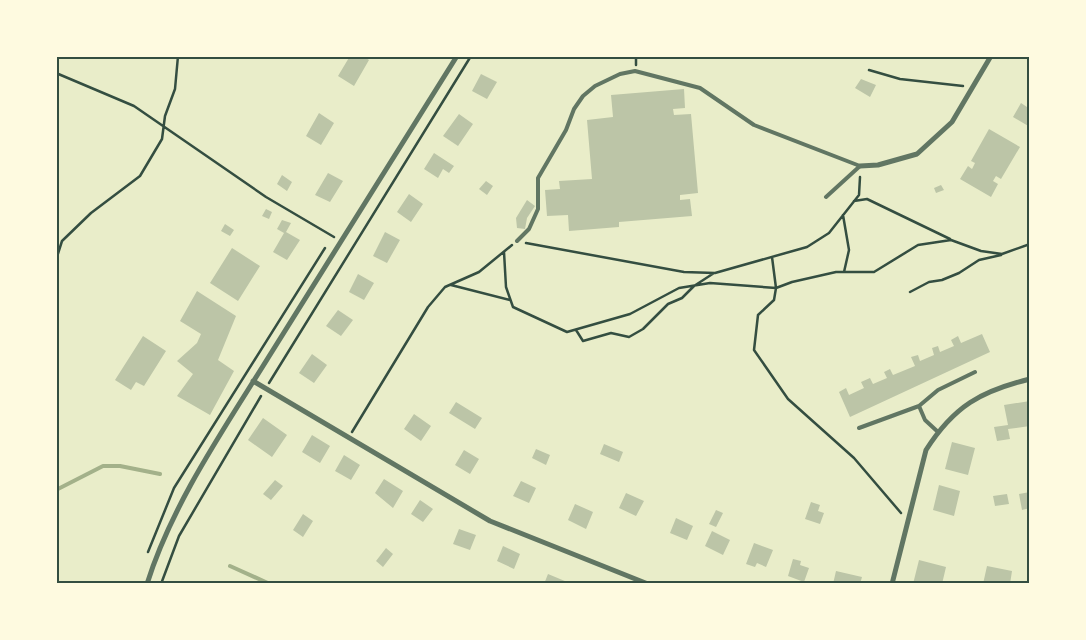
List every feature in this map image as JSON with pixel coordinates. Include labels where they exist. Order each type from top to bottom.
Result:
[{"type":"street","points":[[147,584],[156,553],[181,503],[253,381],[457,56]]},
{"type":"street","points":[[860,166],[878,164],[917,154],[952,122],[991,56]]},
{"type":"street","points":[[892,584],[926,450],[938,432],[950,416],[976,397],[997,387],[1030,379]]},
{"type":"street","points":[[253,381],[490,521],[648,584]]},
{"type":"lane","points":[[517,241],[529,229],[538,210],[538,178],[566,130],[574,109],[595,86],[620,74],[635,71],[700,88],[754,125],[860,166],[826,197]]},
{"type":"lane","points":[[860,428],[918,406],[938,390],[975,372]]},
{"type":"lane","points":[[918,406],[925,420],[938,432]]},
{"type":"path","points":[[56,260],[62,241],[91,214],[140,176],[162,139],[175,89],[178,56]]},
{"type":"path","points":[[161,584],[179,536],[266,388],[471,56]]},
{"type":"path","points":[[869,70],[900,79],[971,87]]},
{"type":"path","points":[[56,72],[134,106],[266,198],[334,238]]},
{"type":"path","points":[[349,437],[428,307],[445,287],[479,272],[517,241],[684,272],[714,273],[807,246],[828,233],[859,195],[860,166]]},
{"type":"path","points":[[854,201],[867,199],[951,240],[981,251],[1002,254]]},
{"type":"path","points":[[843,215],[849,250],[844,272]]},
{"type":"path","points":[[504,252],[506,287],[512,307],[567,332],[630,314],[679,288],[710,283],[776,288],[792,282],[844,272],[874,272],[918,245],[951,240]]},
{"type":"path","points":[[910,292],[928,282],[942,280],[958,273],[978,260],[1030,244]]},
{"type":"path","points":[[772,257],[776,288],[774,300],[758,315],[754,350],[788,399],[854,458],[908,522]]},
{"type":"path","points":[[576,330],[584,341],[611,333],[628,337],[643,329],[668,304],[682,298],[694,286],[714,273]]},
{"type":"path","points":[[450,285],[510,300]]},
{"type":"building","points":[[350,56],[363,56],[369,60],[354,86],[338,76]]},
{"type":"building","points":[[481,74],[497,82],[487,99],[472,91]]},
{"type":"building","points":[[861,79],[876,85],[870,97],[855,88]]},
{"type":"building","points":[[684,89],[685,108],[673,109],[674,115],[691,114],[698,193],[680,195],[680,200],[690,199],[692,216],[619,222],[619,227],[569,231],[568,215],[547,216],[545,190],[560,189],[559,181],[592,179],[587,120],[613,117],[611,95]]},
{"type":"building","points":[[1021,103],[1030,109],[1030,127],[1013,117]]},
{"type":"building","points":[[319,113],[334,123],[321,145],[306,136]]},
{"type":"building","points":[[459,114],[473,124],[458,146],[443,136]]},
{"type":"building","points":[[989,129],[1020,147],[1001,179],[996,176],[993,181],[998,184],[991,197],[960,179],[968,166],[972,169],[975,163],[971,161]]},
{"type":"building","points":[[434,153],[454,166],[449,173],[443,169],[438,178],[424,169]]},
{"type":"building","points":[[328,173],[343,181],[330,202],[315,195]]},
{"type":"building","points":[[282,175],[292,182],[287,191],[277,184]]},
{"type":"building","points":[[486,181],[493,186],[487,195],[479,189]]},
{"type":"building","points":[[941,185],[944,190],[936,193],[934,188]]},
{"type":"building","points":[[409,194],[423,204],[411,222],[397,212]]},
{"type":"building","points":[[527,200],[535,206],[527,218],[525,229],[517,228],[516,218]]},
{"type":"building","points":[[266,209],[272,212],[269,219],[262,216]]},
{"type":"building","points":[[282,220],[291,223],[286,232],[300,240],[287,260],[273,252],[284,233],[277,229]]},
{"type":"building","points":[[225,224],[234,230],[230,236],[221,231]]},
{"type":"building","points":[[385,232],[400,240],[387,263],[373,256]]},
{"type":"building","points":[[232,248],[260,266],[238,301],[210,283]]},
{"type":"building","points":[[358,274],[374,283],[364,300],[349,292]]},
{"type":"building","points":[[197,291],[236,316],[218,360],[234,371],[210,415],[177,396],[193,374],[177,361],[197,343],[201,334],[180,321]]},
{"type":"building","points":[[338,310],[353,320],[341,336],[326,326]]},
{"type":"building","points":[[982,334],[990,352],[850,417],[839,392],[846,388],[849,395],[864,388],[861,382],[870,378],[873,384],[887,378],[884,372],[890,369],[893,375],[915,366],[911,357],[918,355],[920,361],[934,355],[932,348],[938,346],[940,352],[954,346],[951,340],[958,336],[961,343]]},
{"type":"building","points":[[143,336],[166,351],[144,386],[136,382],[131,390],[115,380]]},
{"type":"building","points":[[312,354],[327,365],[314,383],[299,373]]},
{"type":"building","points":[[1030,401],[1030,426],[1008,429],[1010,439],[997,441],[994,427],[1008,425],[1004,405]]},
{"type":"building","points":[[456,402],[482,418],[475,429],[449,413]]},
{"type":"building","points":[[414,414],[431,426],[421,441],[404,429]]},
{"type":"building","points":[[263,418],[287,435],[272,457],[248,440]]},
{"type":"building","points":[[312,435],[330,446],[320,463],[302,452]]},
{"type":"building","points":[[952,442],[975,448],[968,475],[945,469]]},
{"type":"building","points":[[604,444],[623,452],[619,462],[600,454]]},
{"type":"building","points":[[536,449],[550,455],[546,465],[532,458]]},
{"type":"building","points":[[464,450],[479,459],[470,474],[455,465]]},
{"type":"building","points":[[344,455],[360,465],[351,480],[335,471]]},
{"type":"building","points":[[384,479],[403,491],[393,508],[375,493]]},
{"type":"building","points":[[275,480],[283,486],[271,500],[263,494]]},
{"type":"building","points":[[521,481],[536,488],[529,503],[513,496]]},
{"type":"building","points":[[939,485],[960,491],[954,516],[933,510]]},
{"type":"building","points":[[1030,492],[1030,508],[1022,510],[1019,494]]},
{"type":"building","points":[[626,493],[644,501],[636,516],[619,508]]},
{"type":"building","points":[[1007,494],[1009,504],[995,506],[993,496]]},
{"type":"building","points":[[420,500],[433,509],[423,522],[411,514]]},
{"type":"building","points":[[811,502],[820,505],[818,511],[824,513],[820,524],[805,519]]},
{"type":"building","points":[[575,504],[593,512],[586,529],[568,520]]},
{"type":"building","points":[[716,510],[723,513],[716,527],[709,524]]},
{"type":"building","points":[[303,514],[313,521],[303,537],[293,530]]},
{"type":"building","points":[[676,518],[693,526],[687,540],[670,533]]},
{"type":"building","points":[[459,529],[476,535],[470,550],[453,544]]},
{"type":"building","points":[[712,531],[730,540],[723,555],[705,546]]},
{"type":"building","points":[[754,543],[773,550],[766,567],[757,563],[755,567],[746,564]]},
{"type":"building","points":[[503,546],[520,554],[514,569],[497,561]]},
{"type":"building","points":[[386,548],[393,554],[383,567],[376,561]]},
{"type":"building","points":[[793,559],[801,561],[800,565],[809,568],[804,582],[788,576]]},
{"type":"building","points":[[919,560],[946,567],[942,584],[913,584]]},
{"type":"building","points":[[987,566],[1012,571],[1010,584],[983,584]]},
{"type":"building","points":[[836,571],[862,577],[860,584],[833,584]]},
{"type":"building","points":[[548,574],[572,584],[544,584]]},
{"type":"waterway","points":[[56,490],[103,466],[120,466],[160,474]]},
{"type":"waterway","points":[[230,566],[270,584]]}]
